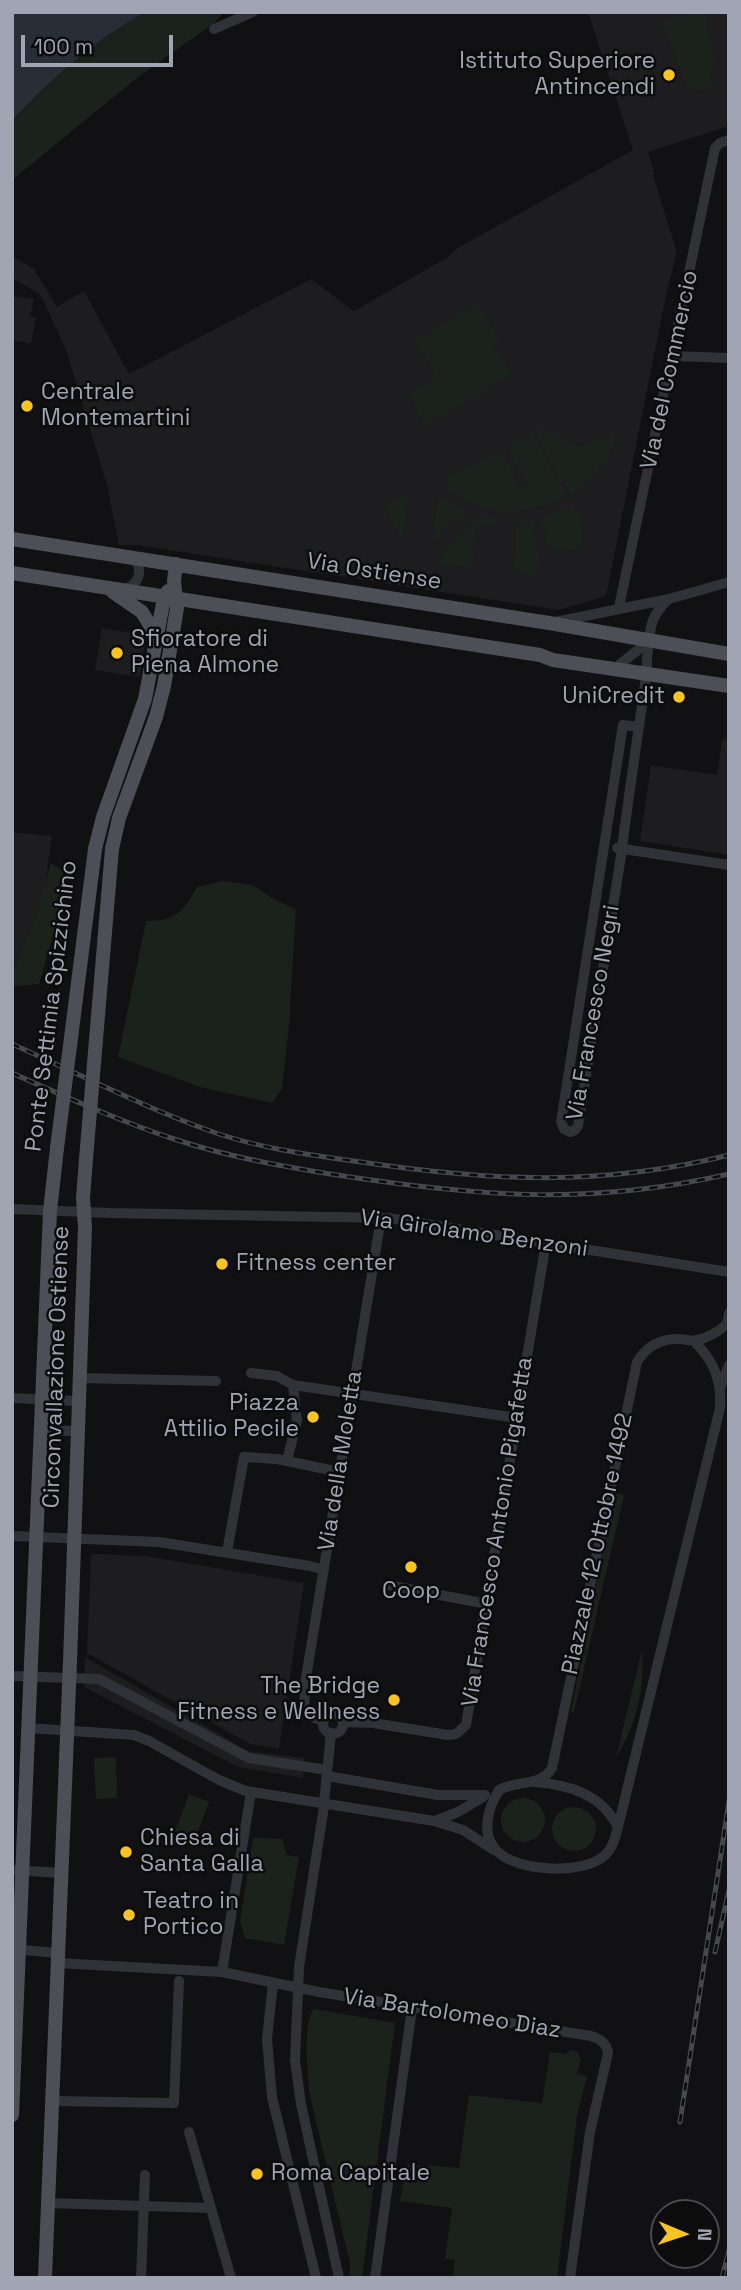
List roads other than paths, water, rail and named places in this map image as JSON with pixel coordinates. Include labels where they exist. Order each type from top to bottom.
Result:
[{"type":"main road","name":"Via Ostiense","points":[[12,539],[549,623],[729,654]]},
{"type":"main road","points":[[158,637],[171,599],[176,564]]},
{"type":"main road","points":[[12,573],[540,655],[553,660],[613,670],[729,686]]},
{"type":"main road","points":[[103,587],[137,607],[158,637]]},
{"type":"main road","name":"Ponte Settimia Spizzichino","points":[[83,1200],[112,849],[119,818],[159,708],[171,599]]},
{"type":"main road","name":"Ponte Settimia Spizzichino","points":[[50,1211],[95,849],[106,808],[140,717],[158,637]]},
{"type":"main road","name":"Circonvallazione Ostiense","points":[[45,2278],[75,1538],[78,1378],[85,1227],[83,1200]]},
{"type":"main road","name":"Circonvallazione Ostiense","points":[[12,2115],[17,1855],[30,1676],[50,1211]]},
{"type":"street","points":[[214,29],[253,12]]},
{"type":"street","name":"Via del Commercio","points":[[619,607],[715,148],[729,140]]},
{"type":"street","points":[[672,356],[729,358]]},
{"type":"street","points":[[122,590],[134,585],[140,572],[138,564],[128,556]]},
{"type":"street","points":[[549,623],[669,599],[728,580]]},
{"type":"street","points":[[613,670],[649,641],[655,616],[669,599]]},
{"type":"street","points":[[625,637],[634,654]]},
{"type":"street","name":"Via Francesco Negri","points":[[639,727],[623,725],[561,1122],[564,1129],[570,1132],[578,1126],[622,849],[639,727],[646,674],[649,641]]},
{"type":"street","points":[[604,846],[729,865]]},
{"type":"street","name":"Via Girolamo Benzoni","points":[[12,1209],[50,1211],[83,1200],[382,1218],[729,1272]]},
{"type":"street","name":"Via della Moletta","points":[[324,1721],[307,1714],[304,1704],[382,1218]]},
{"type":"street","name":"Via Francesco Antonio Pigafetta","points":[[343,1721],[449,1735],[463,1729],[467,1720],[547,1242]]},
{"type":"street","name":"Piazzale 12 Ottobre 1492","points":[[535,1782],[547,1776],[553,1764],[636,1362],[646,1350],[663,1340],[681,1339],[694,1342],[715,1333],[728,1321]]},
{"type":"street","points":[[27,1728],[123,1733],[144,1738],[219,1780],[251,1792],[434,1821],[463,1830],[509,1859],[533,1866],[561,1869],[582,1867],[598,1861],[611,1850],[618,1827],[720,1408],[713,1364],[694,1342]]},
{"type":"street","points":[[719,1391],[729,1365]]},
{"type":"street","points":[[251,1373],[277,1376],[293,1385],[517,1418]]},
{"type":"street","points":[[78,1378],[216,1381]]},
{"type":"street","points":[[287,1461],[297,1420],[293,1385]]},
{"type":"street","points":[[12,1398],[78,1401]]},
{"type":"street","points":[[41,1430],[77,1431]]},
{"type":"street","points":[[227,1552],[244,1457],[287,1461],[340,1472]]},
{"type":"street","points":[[12,1536],[37,1537]]},
{"type":"street","name":"Circonvallazione Ostiense","points":[[37,1537],[75,1538]]},
{"type":"street","points":[[75,1538],[159,1542],[324,1570]]},
{"type":"street","points":[[388,1585],[487,1604]]},
{"type":"street","points":[[12,1676],[99,1679],[249,1758],[438,1795],[485,1795]]},
{"type":"street","points":[[334,1714],[340,1716],[343,1721],[340,1730],[331,1733],[326,1730],[324,1721],[327,1716],[334,1714]]},
{"type":"street","points":[[331,1733],[325,1803],[299,1967],[296,2079],[339,2278]]},
{"type":"street","points":[[434,1821],[458,1812],[485,1795],[515,1784],[535,1782],[565,1787],[589,1795],[607,1808],[618,1827]]},
{"type":"street","points":[[497,1851],[490,1838],[487,1818],[499,1790]]},
{"type":"street","points":[[222,1972],[251,1792]]},
{"type":"street","points":[[17,1871],[61,1873]]},
{"type":"street","points":[[15,1949],[57,1958]]},
{"type":"street","name":"Via Bartolomeo Diaz","points":[[57,1958],[222,1972],[412,2008],[591,2036],[604,2043],[608,2053],[590,2132],[570,2278]]},
{"type":"street","points":[[53,2101],[174,2103],[179,1981]]},
{"type":"street","points":[[273,1983],[267,2039],[272,2097],[316,2278]]},
{"type":"street","points":[[375,2278],[412,2008]]},
{"type":"street","points":[[188,2132],[231,2278]]},
{"type":"street","points":[[141,2278],[145,2175]]},
{"type":"street","points":[[48,2203],[210,2208]]},
{"type":"railway","points":[[12,1044],[190,1124],[252,1143],[306,1154],[455,1173],[545,1178],[636,1172],[729,1155]]},
{"type":"railway","points":[[12,1073],[113,1117],[196,1146],[261,1162],[350,1177],[447,1189],[540,1195],[632,1190],[729,1174]]},
{"type":"railway","points":[[680,2122],[729,1801]]},
{"type":"railway","points":[[715,1952],[729,1890]]},
{"type":"railway","points":[[722,2278],[729,2250]]},
{"type":"place","name":"Istituto Superiore Antincendi","points":[[669,75]]},
{"type":"place","name":"Centrale Montemartini","points":[[27,406]]},
{"type":"place","name":"Sfioratore di Piena Almone","points":[[117,653]]},
{"type":"place","name":"UniCredit","points":[[679,697]]},
{"type":"place","name":"Fitness center","points":[[222,1264]]},
{"type":"place","name":"Piazza Attilio Pecile","points":[[313,1417]]},
{"type":"place","name":"Coop","points":[[411,1567]]},
{"type":"place","name":"The Bridge Fitness e Wellness","points":[[394,1700]]},
{"type":"place","name":"Chiesa di Santa Galla","points":[[126,1852]]},
{"type":"place","name":"Teatro in Portico","points":[[129,1915]]},
{"type":"place","name":"Roma Capitale","points":[[257,2174]]}]
